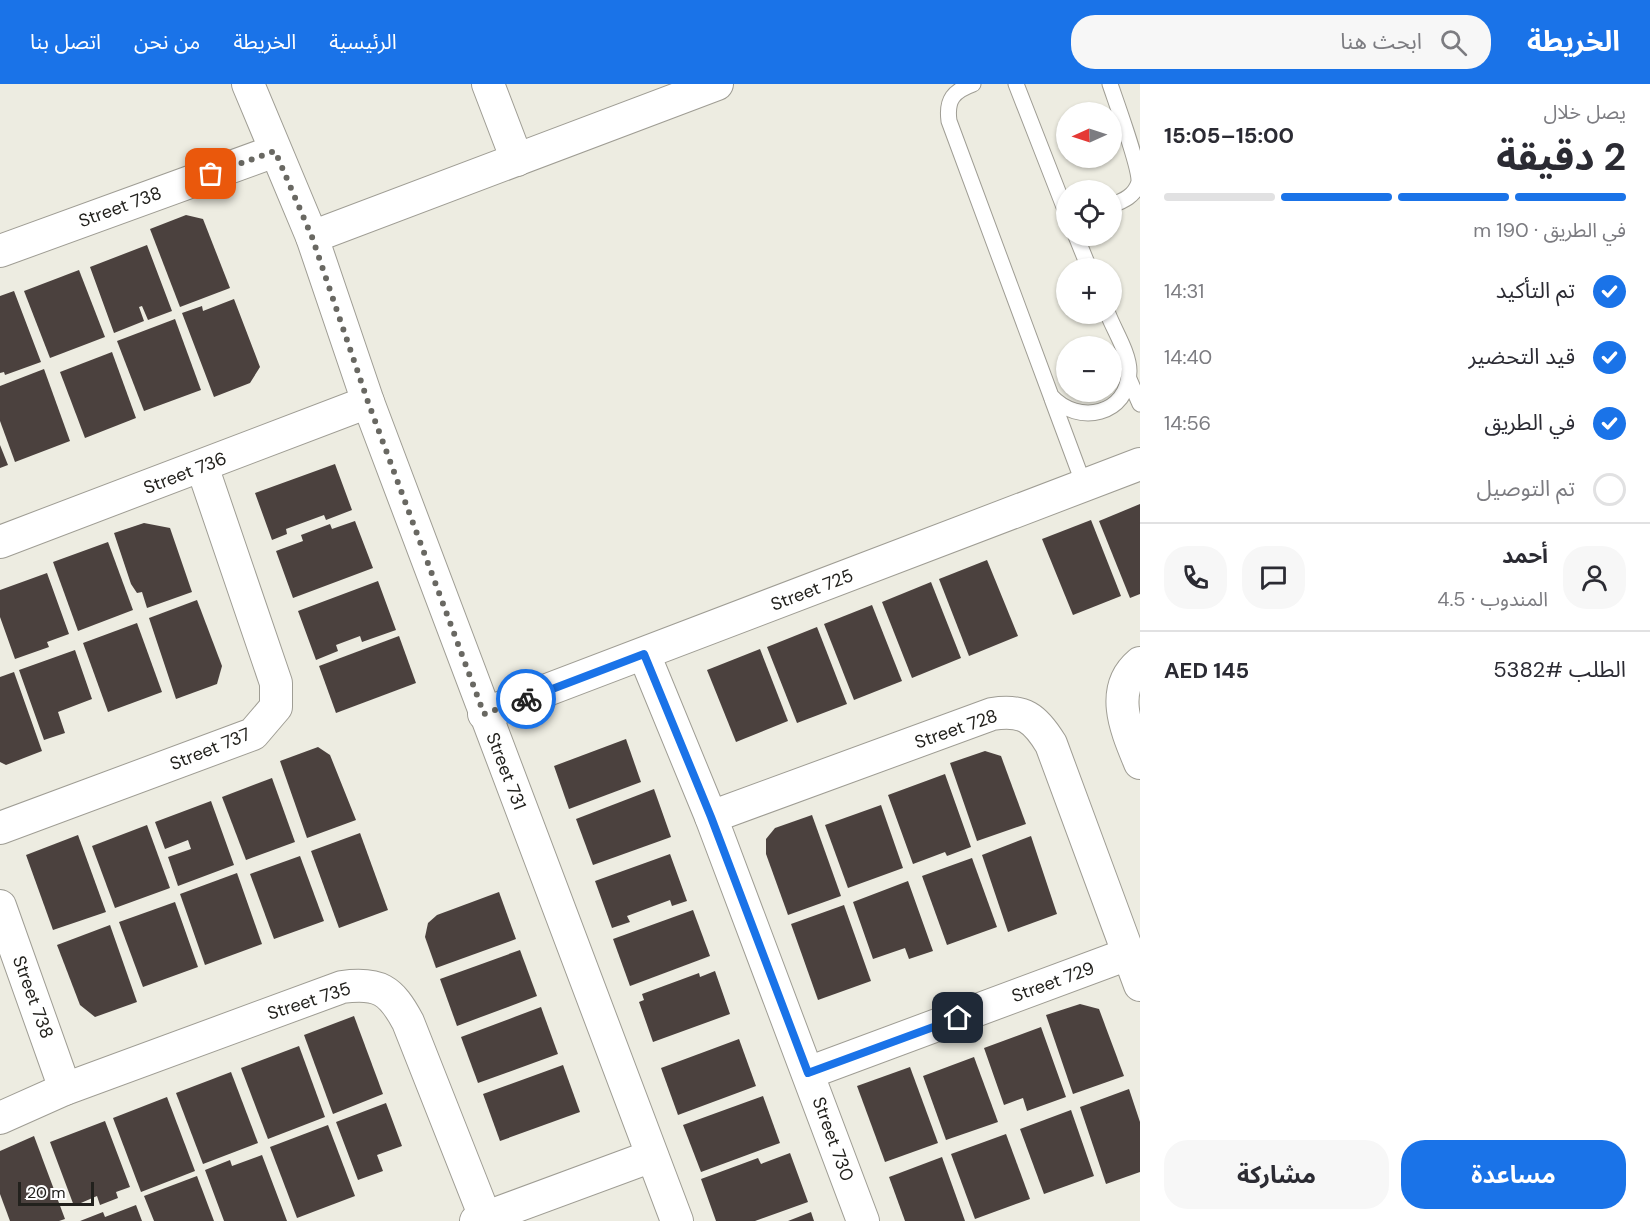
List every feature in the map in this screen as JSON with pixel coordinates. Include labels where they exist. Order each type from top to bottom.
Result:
[{"type":"street","name":"Street 731","points":[[248,84],[312,237],[368,402],[677,1221]]},
{"type":"street","points":[[488,84],[517,159]]},
{"type":"street","points":[[312,237],[717,84]]},
{"type":"street","name":"Street 738","points":[[0,251],[275,151]]},
{"type":"street","name":"Street 736","points":[[0,542],[368,402]]},
{"type":"street","name":"Street 725","points":[[484,714],[1140,464]]},
{"type":"street","name":"Street 737","points":[[0,828],[253,734],[276,707],[276,683],[202,466]]},
{"type":"street","name":"Street 730","points":[[644,654],[711,817],[863,1221]]},
{"type":"street","points":[[1140,663],[1131,670],[1122,698],[1124,724],[1140,763]]},
{"type":"street","name":"Street 728","points":[[711,817],[992,714],[1009,711],[1026,715],[1041,728],[1052,744],[1140,985]]},
{"type":"street","name":"Street 738","points":[[0,906],[65,1089]]},
{"type":"street","name":"Street 729","points":[[808,1073],[1128,954]]},
{"type":"street","name":"Street 735","points":[[0,1118],[65,1089],[342,987],[374,986],[396,998],[408,1022],[481,1219],[652,1156]]},
{"type":"lane","points":[[973,84],[956,91],[951,97],[949,121],[1084,485]]},
{"type":"lane","points":[[1016,84],[1056,186]]},
{"type":"lane","points":[[1110,84],[1140,173],[1135,191],[1122,200]]},
{"type":"lane","points":[[1111,324],[1129,367],[1129,379],[1140,404]]},
{"type":"lane","points":[[1051,396],[1071,411],[1095,413],[1117,401],[1129,379]]},
{"type":"building","points":[[186,215],[203,219],[230,288],[180,307],[150,229]]},
{"type":"building","points":[[147,245],[172,311],[148,320],[142,306],[139,307],[144,321],[114,333],[90,267]]},
{"type":"building","points":[[79,270],[105,337],[50,358],[24,291]]},
{"type":"building","points":[[14,291],[41,362],[5,375],[4,372],[0,373],[0,296]]},
{"type":"building","points":[[234,299],[260,367],[250,383],[214,397],[182,313],[202,306],[203,311]]},
{"type":"building","points":[[175,319],[201,390],[144,411],[117,341]]},
{"type":"building","points":[[112,352],[136,418],[85,438],[60,372]]},
{"type":"building","points":[[44,369],[70,441],[15,462],[0,421],[0,386]]},
{"type":"building","points":[[0,445],[8,465],[0,468]]},
{"type":"building","points":[[335,464],[352,510],[326,520],[324,515],[286,529],[287,534],[272,540],[255,493]]},
{"type":"building","points":[[1140,504],[1140,594],[1130,598],[1099,521]]},
{"type":"building","points":[[1091,520],[1121,596],[1073,615],[1042,539]]},
{"type":"building","points":[[355,521],[373,568],[293,598],[276,551],[303,541],[301,535],[330,524],[332,529]]},
{"type":"building","points":[[144,523],[170,528],[192,592],[147,608],[142,592],[137,593],[131,584],[114,533]]},
{"type":"building","points":[[108,542],[133,610],[78,631],[53,562]]},
{"type":"building","points":[[987,560],[1018,636],[969,656],[939,579]]},
{"type":"building","points":[[47,573],[69,634],[47,642],[49,647],[15,659],[0,617],[0,590]]},
{"type":"building","points":[[378,581],[396,630],[362,642],[360,636],[336,645],[338,651],[316,660],[298,611]]},
{"type":"building","points":[[931,582],[961,658],[912,678],[882,602]]},
{"type":"building","points":[[197,600],[222,666],[217,684],[176,699],[149,618]]},
{"type":"building","points":[[872,605],[902,681],[854,700],[824,624]]},
{"type":"building","points":[[137,623],[162,692],[108,712],[83,643]]},
{"type":"building","points":[[817,627],[847,704],[797,723],[767,647]]},
{"type":"building","points":[[399,636],[416,683],[336,713],[319,666]]},
{"type":"building","points":[[760,649],[788,721],[736,742],[707,670]]},
{"type":"building","points":[[75,650],[92,699],[58,712],[65,733],[44,740],[19,670]]},
{"type":"building","points":[[14,672],[42,751],[6,765],[0,762],[0,677]]},
{"type":"building","points":[[626,739],[641,782],[569,809],[554,766]]},
{"type":"building","points":[[318,747],[330,755],[356,820],[307,838],[280,761]]},
{"type":"building","points":[[985,751],[1001,756],[1026,824],[977,841],[950,763]]},
{"type":"building","points":[[945,774],[971,847],[947,856],[945,852],[913,864],[888,795]]},
{"type":"building","points":[[272,778],[295,842],[246,860],[222,797]]},
{"type":"building","points":[[654,789],[671,837],[593,865],[576,819]]},
{"type":"building","points":[[211,801],[234,865],[178,886],[168,857],[191,849],[188,840],[165,849],[155,822]]},
{"type":"building","points":[[881,805],[903,868],[848,888],[825,825]]},
{"type":"building","points":[[812,815],[841,896],[788,915],[766,854],[766,839],[775,828]]},
{"type":"building","points":[[147,825],[170,888],[115,908],[92,846]]},
{"type":"building","points":[[360,833],[388,910],[339,928],[311,851]]},
{"type":"building","points":[[78,835],[106,912],[53,930],[26,855]]},
{"type":"building","points":[[1031,836],[1057,914],[1008,932],[982,855]]},
{"type":"building","points":[[670,854],[687,901],[672,906],[670,900],[627,916],[630,922],[612,928],[595,881]]},
{"type":"building","points":[[300,856],[324,921],[274,939],[250,874]]},
{"type":"building","points":[[972,858],[997,927],[947,945],[922,876]]},
{"type":"building","points":[[237,873],[262,944],[205,965],[180,894]]},
{"type":"building","points":[[908,881],[933,951],[909,959],[905,948],[873,959],[853,902]]},
{"type":"building","points":[[499,892],[516,939],[436,968],[425,937],[428,923],[437,915]]},
{"type":"building","points":[[175,902],[198,967],[143,987],[119,922]]},
{"type":"building","points":[[844,905],[871,981],[818,1000],[791,924]]},
{"type":"building","points":[[693,910],[710,956],[630,986],[613,939]]},
{"type":"building","points":[[110,925],[137,1002],[95,1017],[80,1005],[57,945]]},
{"type":"building","points":[[520,950],[537,996],[457,1026],[440,979]]},
{"type":"building","points":[[715,971],[730,1014],[653,1042],[639,1002],[644,1000],[642,994],[699,973],[700,977]]},
{"type":"building","points":[[1080,1004],[1099,1009],[1124,1076],[1073,1094],[1046,1015]]},
{"type":"building","points":[[541,1007],[558,1054],[478,1083],[461,1037]]},
{"type":"building","points":[[354,1016],[383,1094],[333,1114],[304,1035]]},
{"type":"building","points":[[1041,1027],[1066,1097],[1027,1111],[1023,1098],[1004,1105],[984,1048]]},
{"type":"building","points":[[739,1039],[756,1086],[678,1115],[661,1068]]},
{"type":"building","points":[[299,1046],[325,1117],[268,1139],[241,1068]]},
{"type":"building","points":[[974,1057],[998,1122],[946,1140],[923,1076]]},
{"type":"building","points":[[563,1065],[580,1112],[500,1141],[483,1094]]},
{"type":"building","points":[[910,1067],[938,1143],[885,1162],[857,1086]]},
{"type":"building","points":[[231,1072],[258,1143],[203,1164],[176,1093]]},
{"type":"building","points":[[1129,1089],[1140,1122],[1140,1172],[1106,1184],[1080,1107]]},
{"type":"building","points":[[763,1096],[780,1143],[701,1172],[683,1125]]},
{"type":"building","points":[[167,1097],[195,1171],[141,1192],[113,1118]]},
{"type":"building","points":[[386,1103],[402,1146],[377,1155],[383,1171],[358,1180],[336,1122]]},
{"type":"building","points":[[1071,1110],[1094,1176],[1044,1194],[1020,1129]]},
{"type":"building","points":[[105,1121],[130,1187],[116,1192],[118,1198],[100,1205],[97,1196],[74,1206],[50,1142]]},
{"type":"building","points":[[328,1125],[355,1196],[297,1218],[270,1147]]},
{"type":"building","points":[[1006,1134],[1030,1199],[975,1219],[951,1154]]},
{"type":"building","points":[[34,1136],[65,1219],[59,1221],[10,1221],[0,1194],[0,1151]]},
{"type":"building","points":[[790,1153],[808,1202],[755,1221],[716,1221],[701,1179],[758,1158],[761,1164]]},
{"type":"building","points":[[262,1155],[287,1221],[224,1221],[205,1170],[230,1160],[232,1166]]},
{"type":"building","points":[[942,1157],[965,1221],[905,1221],[889,1177]]},
{"type":"building","points":[[197,1176],[214,1221],[154,1221],[144,1196]]},
{"type":"building","points":[[136,1205],[142,1221],[80,1221],[103,1212],[105,1217]]},
{"type":"building","points":[[811,1212],[814,1221],[788,1221]]},
{"type":"way so far","points":[[211,174],[275,151],[312,237],[368,402],[484,714],[526,699]]},
{"type":"route","points":[[526,699],[644,654],[711,817],[808,1073],[958,1018]]}]
